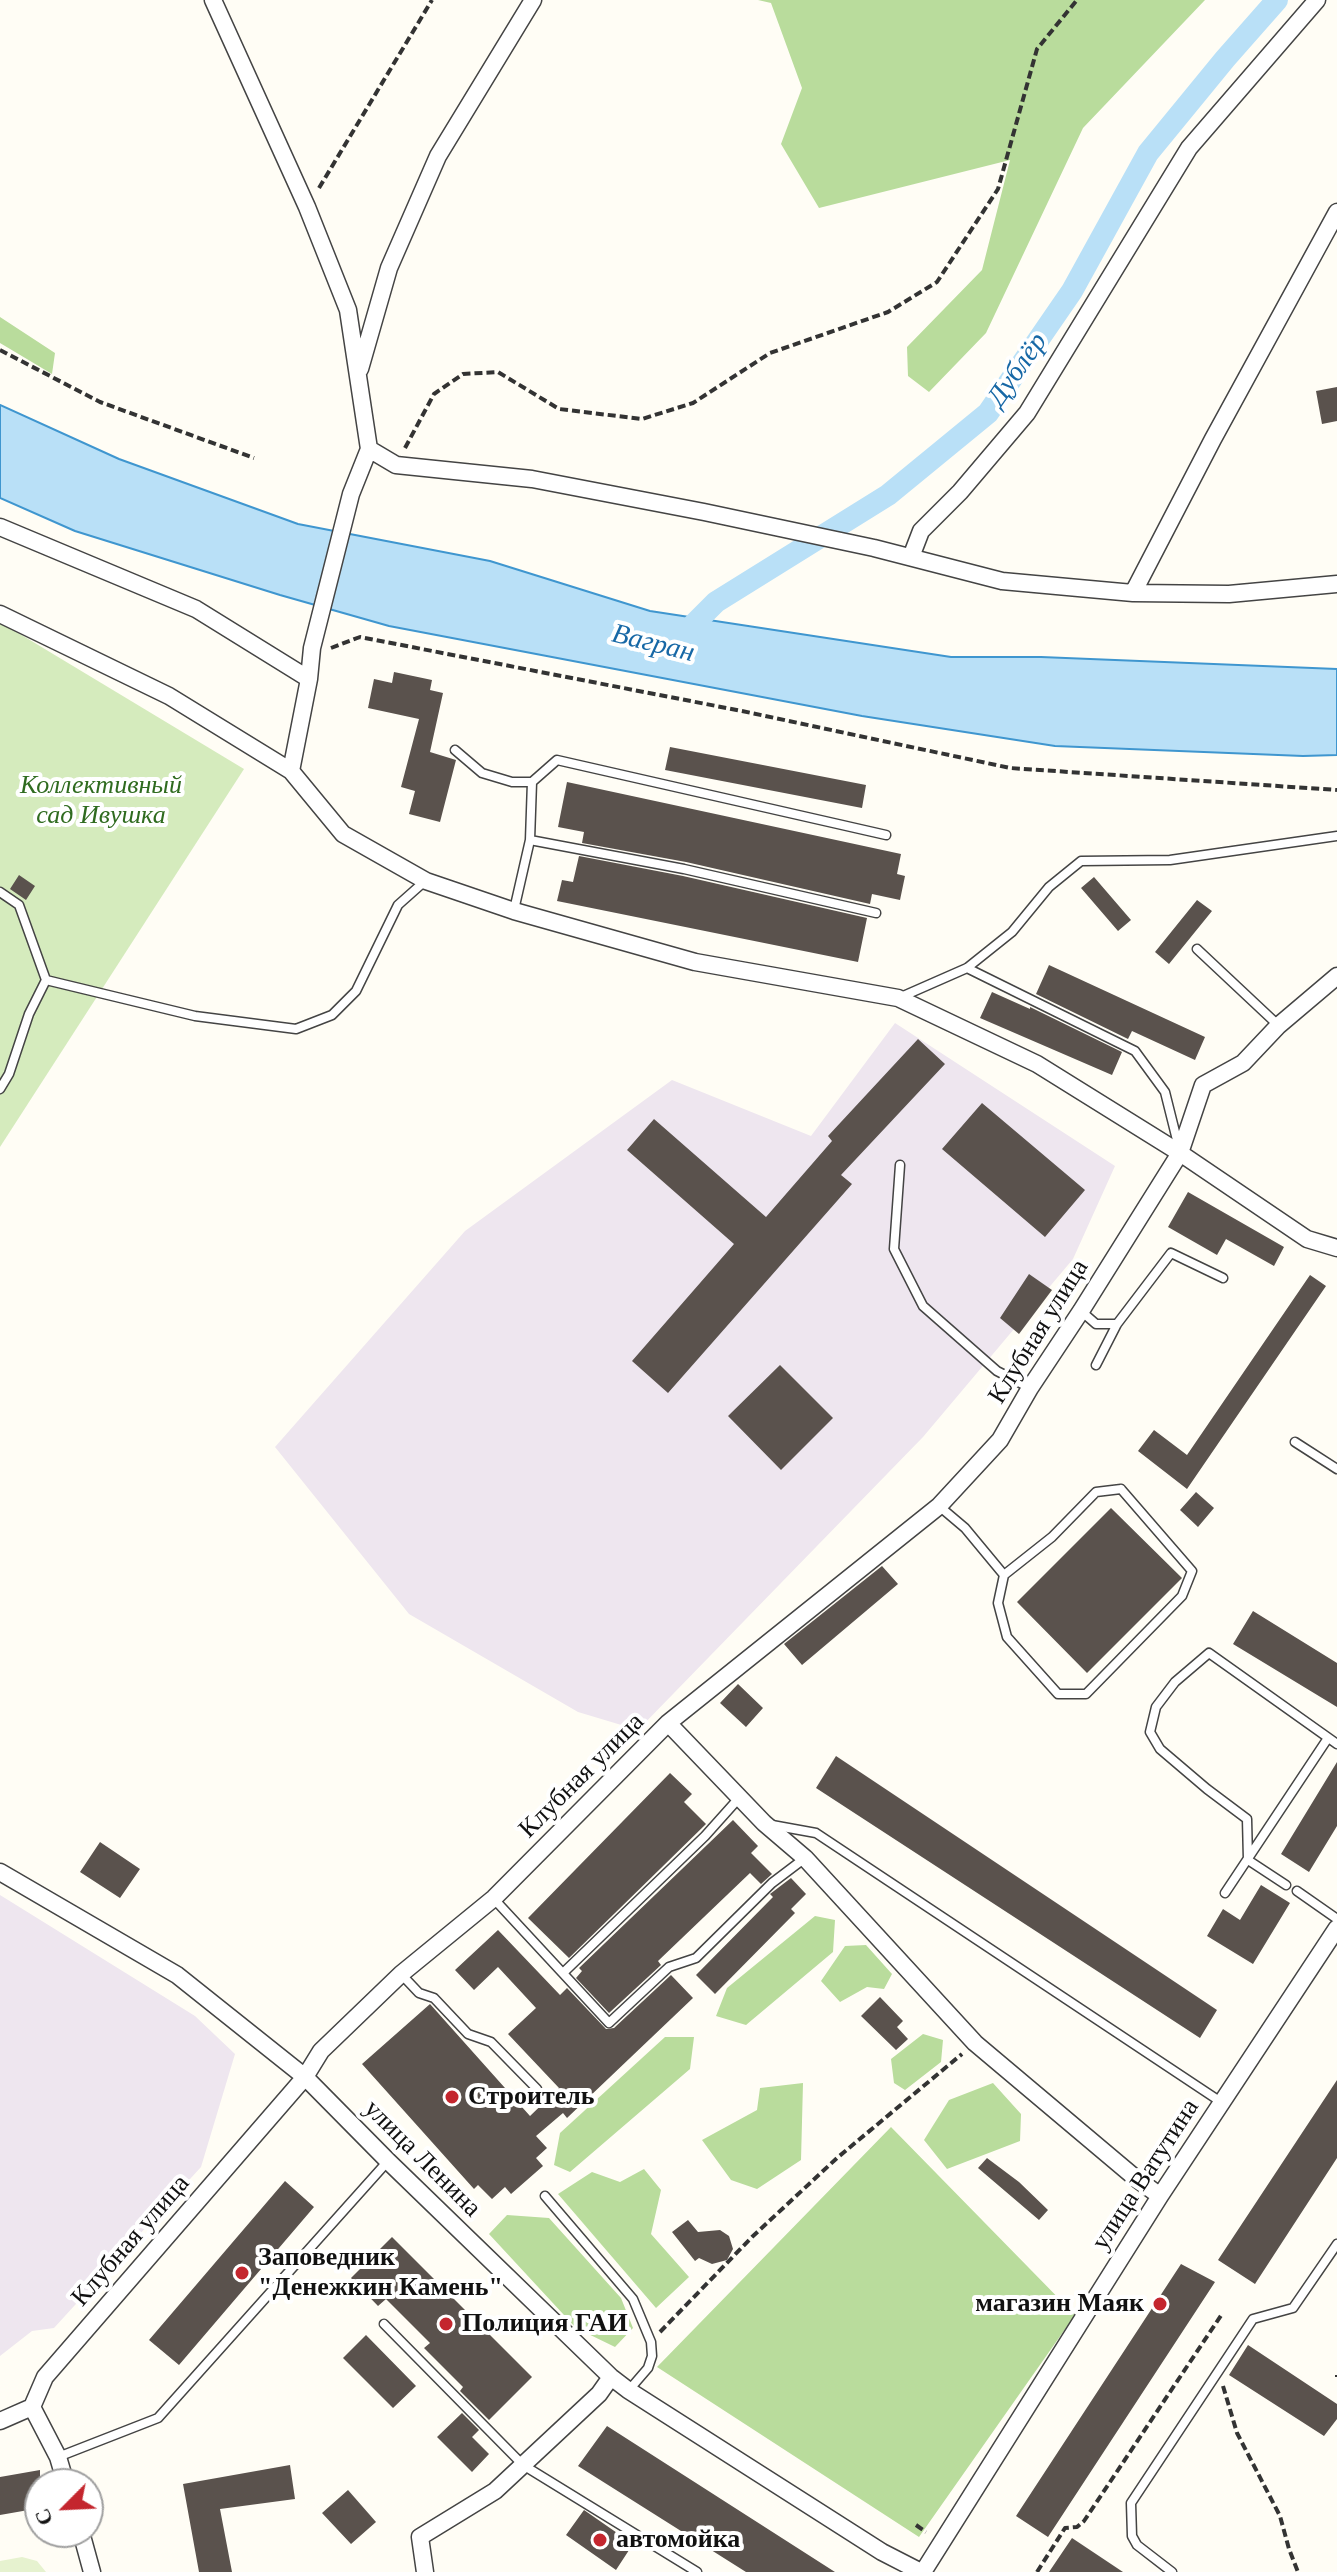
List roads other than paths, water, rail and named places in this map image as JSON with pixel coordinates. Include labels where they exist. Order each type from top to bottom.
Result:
[{"type":"street","points":[[213,0],[307,207],[348,310],[369,449],[351,494],[312,648],[291,771]]},
{"type":"street","points":[[358,374],[389,268],[438,156],[533,0]]},
{"type":"street","points":[[911,557],[921,531],[960,492],[1027,413],[1189,148],[1317,0]]},
{"type":"street","points":[[1133,593],[1337,212]]},
{"type":"street","points":[[369,449],[396,465],[532,479],[874,548],[1002,581],[1133,593],[1229,594],[1337,584]]},
{"type":"street","points":[[0,527],[196,609],[309,679]]},
{"type":"street","points":[[0,614],[169,696],[291,771],[343,834],[426,881],[514,911],[695,962],[898,998],[1037,1064],[1180,1153],[1307,1239],[1337,1248]]},
{"type":"street","name":"Клубная улица","points":[[32,2407],[45,2377],[305,2077],[321,2051],[401,1974],[494,1898],[668,1723],[939,1506],[1000,1440],[1180,1153],[1203,1085],[1243,1063],[1278,1026],[1337,976]]},
{"type":"street","points":[[668,1723],[764,1823],[805,1858],[975,2043],[1160,2196]]},
{"type":"street","name":"улица Ленина","points":[[0,1872],[177,1975],[305,2077],[388,2161],[628,2390],[882,2552],[922,2572]]},
{"type":"street","name":"улица Ватутина","points":[[922,2572],[1160,2196],[1337,1928]]},
{"type":"street","points":[[425,2572],[420,2537],[495,2491],[599,2394],[611,2377]]},
{"type":"street","points":[[0,2421],[32,2407],[61,2468]]},
{"type":"street","points":[[85,2548],[92,2572]]},
{"type":"lane","points":[[455,750],[482,773],[512,782],[532,782],[557,760],[886,835]]},
{"type":"lane","points":[[514,911],[530,840],[532,782]]},
{"type":"lane","points":[[898,998],[967,968],[1012,932],[1049,887],[1081,861],[1170,860],[1337,836]]},
{"type":"lane","points":[[530,840],[684,869],[876,913]]},
{"type":"lane","points":[[46,980],[195,1016],[296,1029],[332,1015],[356,991],[398,905],[426,881]]},
{"type":"lane","points":[[0,892],[19,905],[46,980],[29,1014],[9,1074],[0,1089]]},
{"type":"lane","points":[[1197,949],[1278,1026]]},
{"type":"lane","points":[[967,968],[1135,1051],[1165,1092],[1180,1153]]},
{"type":"lane","points":[[0,1068],[9,1074]]},
{"type":"lane","points":[[900,1165],[894,1249],[923,1306],[997,1371],[1030,1388]]},
{"type":"lane","points":[[1096,1365],[1117,1324],[1171,1253],[1223,1278]]},
{"type":"lane","points":[[1081,1311],[1096,1324],[1117,1324]]},
{"type":"lane","points":[[1295,1442],[1337,1469]]},
{"type":"lane","points":[[1121,1489],[1192,1571],[1182,1596],[1086,1694],[1058,1694],[1007,1637],[998,1603],[1004,1575],[1052,1537],[1096,1492],[1121,1489]]},
{"type":"lane","points":[[939,1506],[965,1528],[1004,1575]]},
{"type":"lane","points":[[1248,1860],[1247,1819],[1160,1749],[1150,1732],[1156,1707],[1175,1682],[1209,1653],[1337,1744]]},
{"type":"lane","points":[[1225,1893],[1328,1738]]},
{"type":"lane","points":[[563,1973],[705,1836],[739,1798]]},
{"type":"lane","points":[[764,1823],[816,1833],[1221,2102]]},
{"type":"lane","points":[[494,1898],[609,2023],[669,1967],[696,1958],[772,1883],[805,1858]]},
{"type":"lane","points":[[1248,1860],[1286,1885]]},
{"type":"lane","points":[[1297,1891],[1337,1919]]},
{"type":"lane","points":[[401,1974],[419,1993],[434,1998],[468,2034],[491,2042],[537,2089]]},
{"type":"lane","points":[[58,2457],[158,2418],[388,2161]]},
{"type":"lane","points":[[545,2196],[633,2299],[651,2342],[652,2356],[648,2368],[628,2390]]},
{"type":"lane","points":[[1172,2572],[1146,2554],[1132,2536],[1131,2503],[1253,2319],[1293,2308],[1337,2244]]},
{"type":"lane","points":[[384,2324],[523,2465],[697,2572]]},
{"type":"water","name":"Вагран","points":[[0,405],[119,459],[298,524],[490,561],[650,611],[951,657],[1041,657],[1337,669],[1337,755],[1055,746],[862,716],[389,626],[75,531],[0,498]]},
{"type":"waterway","name":"Дублёр","points":[[678,640],[716,602],[888,495],[988,413],[1072,291],[1148,153],[1277,0]]},
{"type":"place","name":"Строитель","points":[[452,2097]]},
{"type":"place","name":"Заповедник \"Денежкин Камень\"","points":[[242,2273]]},
{"type":"place","name":"магазин Маяк","points":[[1160,2304]]},
{"type":"place","name":"Полиция ГАИ","points":[[446,2324]]},
{"type":"place","name":"автомойка","points":[[600,2540]]},
{"type":"park label","name":"Коллективный сад Ивушка","points":[[101,801]]}]
